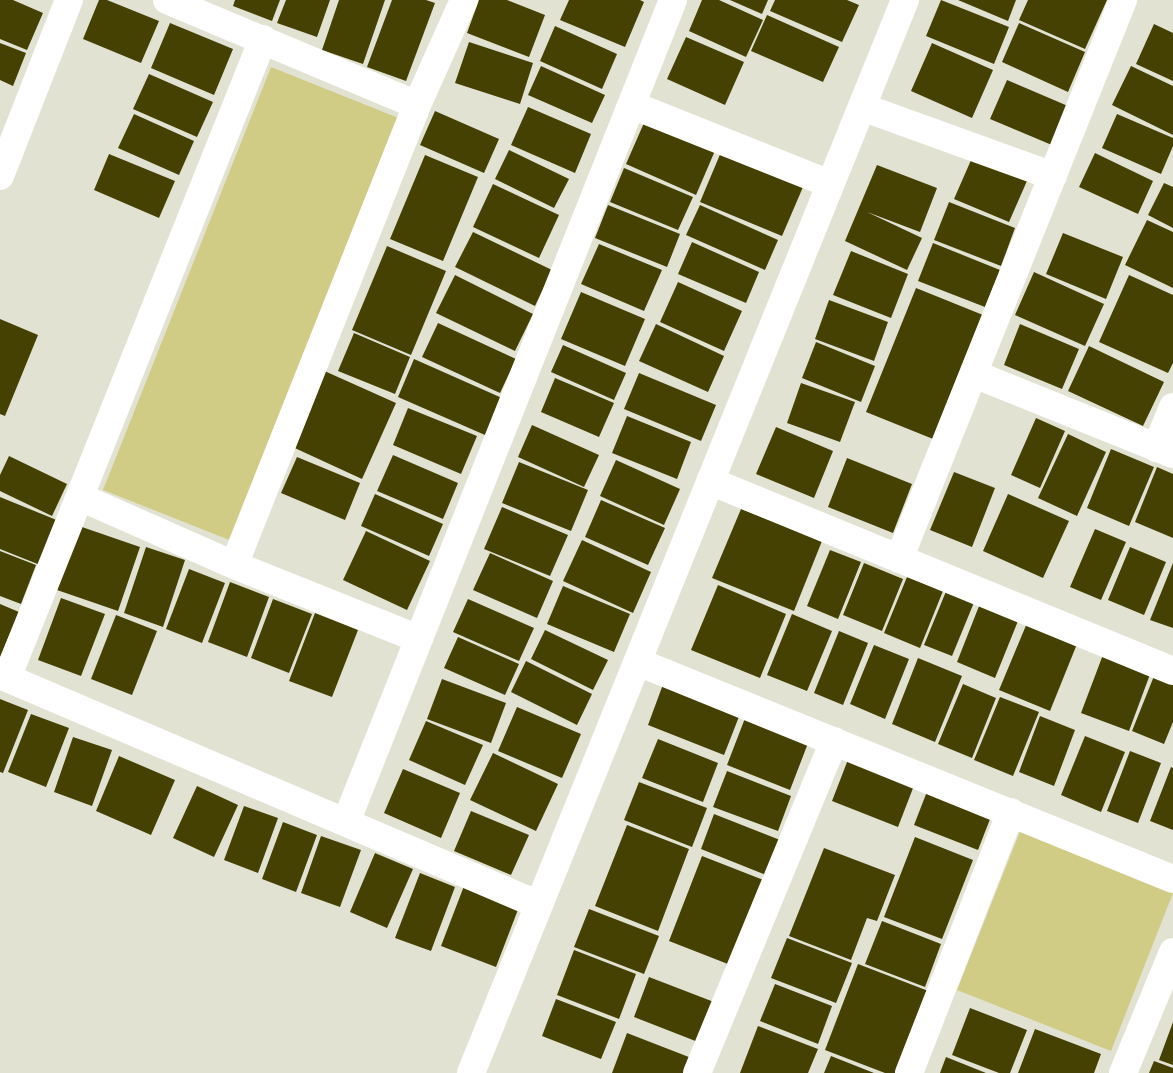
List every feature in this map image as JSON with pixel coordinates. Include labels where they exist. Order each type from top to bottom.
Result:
[{"type":"street","points":[[0,176],[69,0]]},
{"type":"street","points":[[167,0],[417,105]]},
{"type":"street","points":[[234,565],[417,105],[464,0]]},
{"type":"street","points":[[471,1073],[905,0]]},
{"type":"street","points":[[899,559],[1124,0]]},
{"type":"street","points":[[346,822],[632,105],[665,2]]},
{"type":"street","points":[[263,39],[80,497],[4,677],[539,905]]},
{"type":"street","points":[[632,105],[830,184]]},
{"type":"street","points":[[862,107],[1053,176]]},
{"type":"street","points":[[974,374],[1165,451],[1173,407]]},
{"type":"street","points":[[710,482],[1173,671]]},
{"type":"street","points":[[80,497],[234,565],[419,639]]},
{"type":"street","points":[[638,662],[1173,879]]},
{"type":"street","points":[[697,1073],[834,741]]},
{"type":"street","points":[[909,1073],[1011,812]]},
{"type":"street","points":[[1123,1073],[1173,952]]},
{"type":"shaded area","points":[[271,67],[401,119],[232,541],[103,490]]},
{"type":"shaded area","points":[[1023,824],[1173,893],[1111,1051],[957,990]]},
{"type":"building","points":[[0,0],[13,0],[43,13],[27,50],[0,39]]},
{"type":"building","points":[[99,0],[107,0],[159,21],[141,63],[83,39]]},
{"type":"building","points":[[235,0],[280,0],[272,21],[233,6]]},
{"type":"building","points":[[286,0],[330,0],[317,37],[277,23]]},
{"type":"building","points":[[339,0],[385,0],[363,64],[322,50]]},
{"type":"building","points":[[392,0],[426,0],[435,3],[406,81],[367,67]]},
{"type":"building","points":[[479,0],[507,0],[545,15],[529,57],[467,33]]},
{"type":"building","points":[[569,0],[640,0],[644,2],[625,47],[560,20]]},
{"type":"building","points":[[702,0],[719,0],[763,20],[746,57],[689,31]]},
{"type":"building","points":[[730,0],[768,0],[762,14]]},
{"type":"building","points":[[775,0],[847,0],[859,5],[842,42],[770,11]]},
{"type":"building","points":[[941,0],[1009,27],[994,64],[926,36]]},
{"type":"building","points":[[958,0],[1016,0],[1008,21]]},
{"type":"building","points":[[1028,0],[1107,0],[1085,49],[1019,20]]},
{"type":"building","points":[[767,15],[839,47],[823,82],[751,51]]},
{"type":"building","points":[[170,23],[233,49],[214,95],[151,68]]},
{"type":"building","points":[[1019,23],[1085,52],[1068,92],[1002,62]]},
{"type":"building","points":[[1154,24],[1173,33],[1173,81],[1136,64]]},
{"type":"building","points":[[555,26],[617,54],[602,89],[540,61]]},
{"type":"building","points":[[686,37],[744,62],[725,105],[667,79]]},
{"type":"building","points":[[469,42],[533,63],[520,104],[455,83]]},
{"type":"building","points":[[0,43],[26,53],[13,86],[0,80]]},
{"type":"building","points":[[932,43],[993,70],[972,118],[911,91]]},
{"type":"building","points":[[541,66],[605,95],[592,123],[528,95]]},
{"type":"building","points":[[1131,66],[1173,86],[1173,135],[1112,105]]},
{"type":"building","points":[[149,74],[213,102],[197,137],[133,109]]},
{"type":"building","points":[[1007,80],[1075,109],[1059,148],[990,119]]},
{"type":"building","points":[[528,107],[591,134],[575,173],[511,145]]},
{"type":"building","points":[[435,111],[499,139],[484,173],[420,145]]},
{"type":"building","points":[[134,114],[194,141],[179,175],[118,148]]},
{"type":"building","points":[[1117,114],[1173,138],[1173,146],[1161,174],[1102,148]]},
{"type":"building","points":[[647,116],[717,146],[696,195],[626,164]]},
{"type":"building","points":[[724,145],[806,180],[782,236],[700,202]]},
{"type":"building","points":[[509,150],[569,179],[554,208],[495,179]]},
{"type":"building","points":[[975,151],[1030,174],[1009,222],[954,199]]},
{"type":"building","points":[[1095,153],[1153,181],[1138,214],[1079,187]]},
{"type":"building","points":[[109,154],[175,181],[159,218],[94,190]]},
{"type":"building","points":[[425,155],[478,177],[443,261],[390,239]]},
{"type":"building","points":[[877,165],[937,188],[920,232],[867,212],[922,238],[907,270],[845,241]]},
{"type":"building","points":[[624,168],[693,197],[678,230],[610,202]]},
{"type":"building","points":[[1164,183],[1173,187],[1173,228],[1148,215]]},
{"type":"building","points":[[493,184],[559,215],[539,258],[473,227]]},
{"type":"building","points":[[949,202],[1015,228],[1001,266],[934,240]]},
{"type":"building","points":[[608,205],[680,234],[667,267],[595,238]]},
{"type":"building","points":[[700,205],[778,240],[765,270],[686,235]]},
{"type":"building","points":[[1147,220],[1173,232],[1173,288],[1125,265]]},
{"type":"building","points":[[473,232],[552,270],[535,306],[455,267]]},
{"type":"building","points":[[1063,233],[1123,257],[1106,299],[1046,274]]},
{"type":"building","points":[[692,242],[759,272],[746,303],[678,274]]},
{"type":"building","points":[[933,243],[1000,270],[985,307],[918,281]]},
{"type":"building","points":[[599,244],[662,270],[644,311],[581,284]]},
{"type":"building","points":[[387,246],[446,271],[411,355],[352,330]]},
{"type":"building","points":[[851,251],[908,274],[891,318],[833,295]]},
{"type":"building","points":[[1034,272],[1104,304],[1085,346],[1015,315]]},
{"type":"building","points":[[455,275],[533,314],[515,351],[436,313]]},
{"type":"building","points":[[1129,275],[1173,295],[1173,363],[1168,373],[1099,342]]},
{"type":"building","points":[[678,282],[742,311],[724,351],[660,322]]},
{"type":"building","points":[[916,288],[988,317],[938,441],[866,412]]},
{"type":"building","points":[[581,292],[645,319],[625,366],[561,339]]},
{"type":"building","points":[[829,300],[888,322],[874,361],[815,339]]},
{"type":"building","points":[[0,319],[38,335],[5,416],[0,414]]},
{"type":"building","points":[[438,323],[516,359],[500,393],[422,357]]},
{"type":"building","points":[[656,324],[724,356],[708,392],[639,361]]},
{"type":"building","points":[[1020,324],[1079,349],[1062,389],[1004,365]]},
{"type":"building","points":[[354,333],[410,357],[395,394],[338,371]]},
{"type":"building","points":[[816,342],[875,366],[861,402],[802,378]]},
{"type":"building","points":[[563,345],[626,373],[614,400],[551,372]]},
{"type":"building","points":[[1089,346],[1164,382],[1143,426],[1068,391]]},
{"type":"building","points":[[414,359],[502,398],[485,435],[398,397]]},
{"type":"building","points":[[320,369],[396,403],[362,479],[286,444]]},
{"type":"building","points":[[639,373],[716,405],[701,441],[624,409]]},
{"type":"building","points":[[555,378],[614,403],[599,437],[541,412]]},
{"type":"building","points":[[801,383],[855,402],[840,442],[787,423]]},
{"type":"building","points":[[408,408],[477,436],[461,474],[393,445]]},
{"type":"building","points":[[627,416],[691,442],[677,479],[612,453]]},
{"type":"building","points":[[1036,418],[1065,431],[1040,488],[1011,475]]},
{"type":"building","points":[[532,425],[599,455],[584,487],[518,457]]},
{"type":"building","points":[[776,427],[833,451],[814,498],[756,474]]},
{"type":"building","points":[[1068,434],[1106,452],[1077,516],[1038,498]]},
{"type":"building","points":[[1111,449],[1154,467],[1129,526],[1087,508]]},
{"type":"building","points":[[393,455],[458,483],[443,519],[377,491]]},
{"type":"building","points":[[9,456],[67,484],[52,516],[0,491],[0,475]]},
{"type":"building","points":[[297,457],[360,483],[345,520],[281,493]]},
{"type":"building","points":[[847,458],[912,484],[893,533],[828,507]]},
{"type":"building","points":[[616,460],[680,489],[664,525],[600,496]]},
{"type":"building","points":[[519,462],[588,490],[571,531],[502,503]]},
{"type":"building","points":[[1157,467],[1173,474],[1173,538],[1135,522]]},
{"type":"building","points":[[954,472],[995,488],[972,547],[930,530]]},
{"type":"building","points":[[375,494],[443,524],[429,556],[361,526]]},
{"type":"building","points":[[1008,494],[1069,521],[1043,578],[983,551]]},
{"type":"building","points":[[0,497],[59,521],[40,565],[0,549]]},
{"type":"building","points":[[601,500],[665,528],[648,565],[585,537]]},
{"type":"building","points":[[502,507],[568,535],[550,576],[484,549]]},
{"type":"building","points":[[741,509],[822,541],[794,611],[712,578]]},
{"type":"building","points":[[79,526],[140,547],[118,611],[57,590]]},
{"type":"building","points":[[1095,529],[1126,542],[1101,600],[1070,587]]},
{"type":"building","points":[[366,531],[430,561],[407,610],[343,580]]},
{"type":"building","points":[[582,540],[651,572],[633,613],[563,581]]},
{"type":"building","points":[[146,547],[185,560],[163,627],[124,613]]},
{"type":"building","points":[[1130,547],[1166,562],[1144,615],[1108,600]]},
{"type":"building","points":[[830,550],[861,562],[838,619],[807,606]]},
{"type":"building","points":[[0,551],[36,565],[21,604],[0,596]]},
{"type":"building","points":[[490,553],[553,581],[537,618],[473,590]]},
{"type":"building","points":[[864,563],[903,579],[882,631],[843,615]]},
{"type":"building","points":[[1173,563],[1173,628],[1150,620]]},
{"type":"building","points":[[189,569],[225,583],[202,643],[166,629]]},
{"type":"building","points":[[907,577],[943,591],[920,648],[884,633]]},
{"type":"building","points":[[230,582],[269,597],[247,657],[208,642]]},
{"type":"building","points":[[718,585],[786,614],[760,678],[691,650]]},
{"type":"building","points":[[563,586],[630,614],[614,652],[547,624]]},
{"type":"building","points":[[947,589],[975,600],[952,656],[924,645]]},
{"type":"building","points":[[61,598],[105,614],[81,676],[38,660]]},
{"type":"building","points":[[273,599],[312,614],[289,673],[251,658]]},
{"type":"building","points":[[468,599],[534,628],[519,661],[453,632]]},
{"type":"building","points":[[981,601],[1020,616],[995,678],[957,662]]},
{"type":"building","points":[[0,604],[19,612],[0,657]]},
{"type":"building","points":[[315,613],[358,630],[332,697],[289,681]]},
{"type":"building","points":[[792,614],[832,631],[807,691],[767,675]]},
{"type":"building","points":[[116,615],[157,631],[132,695],[91,679]]},
{"type":"building","points":[[1027,623],[1077,644],[1050,711],[999,690]]},
{"type":"building","points":[[545,630],[608,660],[593,690],[531,659]]},
{"type":"building","points":[[839,631],[868,643],[843,705],[814,693]]},
{"type":"building","points":[[458,637],[519,664],[505,695],[444,668]]},
{"type":"building","points":[[874,645],[909,659],[885,719],[850,704]]},
{"type":"building","points":[[1104,652],[1152,669],[1129,731],[1081,713]]},
{"type":"building","points":[[918,658],[962,676],[935,742],[892,724]]},
{"type":"building","points":[[526,661],[592,694],[577,725],[511,692]]},
{"type":"building","points":[[1154,676],[1173,684],[1173,722],[1164,744],[1132,731]]},
{"type":"building","points":[[442,679],[506,703],[491,743],[427,719]]},
{"type":"building","points":[[665,679],[742,709],[724,755],[648,725]]},
{"type":"building","points":[[963,684],[996,698],[972,758],[938,744]]},
{"type":"building","points":[[1000,697],[1039,712],[1013,776],[974,760]]},
{"type":"building","points":[[0,699],[28,710],[3,773],[0,772]]},
{"type":"building","points":[[517,707],[581,734],[562,778],[498,751]]},
{"type":"building","points":[[747,713],[810,738],[790,790],[727,765]]},
{"type":"building","points":[[31,714],[69,728],[46,787],[8,772]]},
{"type":"building","points":[[1040,716],[1075,730],[1054,786],[1019,772]]},
{"type":"building","points":[[426,721],[483,745],[465,785],[409,760]]},
{"type":"building","points":[[1085,736],[1125,752],[1101,812],[1061,795]]},
{"type":"building","points":[[73,737],[112,750],[92,806],[54,792]]},
{"type":"building","points":[[658,739],[718,763],[703,802],[642,778]]},
{"type":"building","points":[[1130,751],[1161,763],[1138,823],[1107,811]]},
{"type":"building","points":[[493,753],[558,784],[536,831],[470,800]]},
{"type":"building","points":[[119,756],[175,780],[151,835],[96,811]]},
{"type":"building","points":[[849,757],[915,783],[898,827],[832,801]]},
{"type":"building","points":[[1171,767],[1173,768],[1173,830],[1150,821]]},
{"type":"building","points":[[403,769],[460,793],[441,838],[384,813]]},
{"type":"building","points":[[727,771],[791,796],[778,831],[713,807]]},
{"type":"building","points":[[639,782],[707,808],[692,847],[624,820]]},
{"type":"building","points":[[197,786],[238,805],[214,857],[173,838]]},
{"type":"building","points":[[928,789],[992,814],[978,850],[914,825]]},
{"type":"building","points":[[244,806],[278,818],[258,873],[224,860]]},
{"type":"building","points":[[471,811],[529,835],[511,875],[454,851]]},
{"type":"building","points":[[714,814],[780,840],[766,875],[701,849]]},
{"type":"building","points":[[283,822],[317,835],[296,892],[262,879]]},
{"type":"building","points":[[627,825],[689,849],[658,931],[595,906]]},
{"type":"building","points":[[321,836],[361,850],[340,907],[301,893]]},
{"type":"building","points":[[915,837],[973,860],[942,939],[884,917]]},
{"type":"building","points":[[824,848],[895,875],[877,921],[867,918],[851,960],[789,936]]},
{"type":"building","points":[[375,853],[413,869],[387,928],[350,912]]},
{"type":"building","points":[[702,856],[766,881],[733,966],[669,941]]},
{"type":"building","points":[[420,873],[455,887],[431,951],[395,938]]},
{"type":"building","points":[[464,886],[519,907],[496,967],[441,946]]},
{"type":"building","points":[[589,909],[659,936],[644,974],[574,947]]},
{"type":"building","points":[[882,921],[941,944],[925,987],[865,964]]},
{"type":"building","points":[[787,938],[852,963],[836,1003],[771,978]]},
{"type":"building","points":[[574,950],[636,974],[619,1019],[557,995]]},
{"type":"building","points":[[858,964],[931,992],[900,1073],[885,1073],[825,1050]]},
{"type":"building","points":[[649,977],[714,1002],[698,1042],[634,1017]]},
{"type":"building","points":[[775,984],[832,1006],[818,1044],[760,1021]]},
{"type":"building","points":[[556,999],[616,1022],[601,1059],[542,1036]]},
{"type":"building","points":[[970,1008],[1027,1030],[1010,1073],[999,1073],[952,1055]]},
{"type":"building","points":[[1173,1022],[1173,1065],[1159,1060]]},
{"type":"building","points":[[758,1026],[818,1049],[808,1073],[740,1073]]},
{"type":"building","points":[[1035,1029],[1101,1054],[1094,1073],[1018,1073]]},
{"type":"building","points":[[627,1033],[694,1059],[689,1073],[612,1073]]},
{"type":"building","points":[[831,1056],[874,1073],[824,1073]]},
{"type":"building","points":[[946,1057],[986,1073],[940,1073]]},
{"type":"building","points":[[1154,1061],[1173,1068],[1173,1073],[1149,1073]]}]
